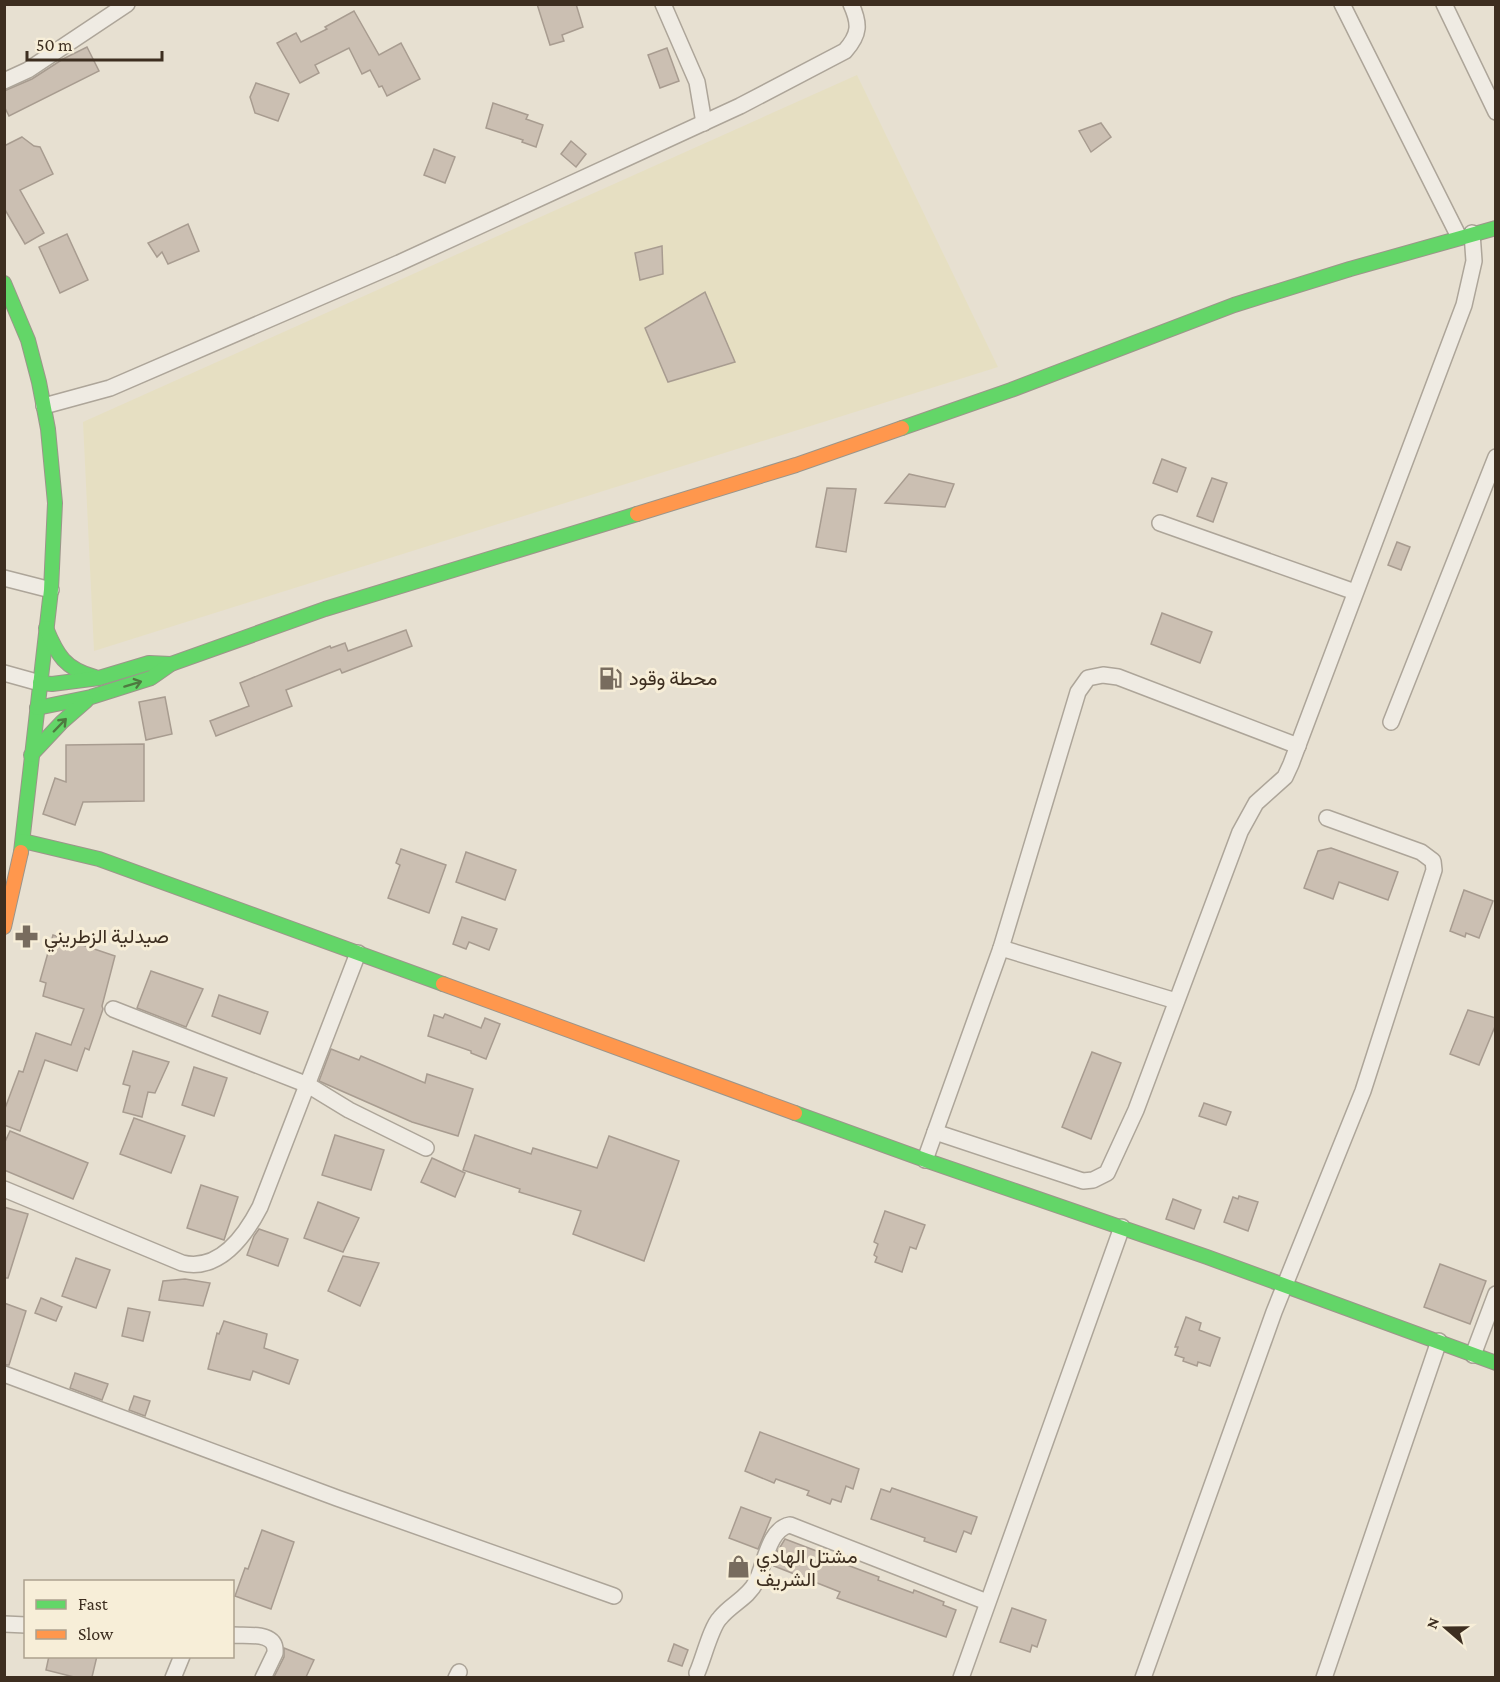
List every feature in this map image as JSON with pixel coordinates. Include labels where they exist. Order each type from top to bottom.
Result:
[{"type":"main road","points":[[37,708],[91,697],[151,678],[171,664],[325,609],[796,465],[1011,390],[1234,305],[1496,228]]},
{"type":"main road","points":[[4,283],[28,340],[44,406],[55,503],[51,590],[22,841],[4,927]]},
{"type":"main road","points":[[46,628],[55,650],[69,667],[79,674],[99,678]]},
{"type":"main road","points":[[39,683],[52,684],[99,678],[149,663],[171,664]]},
{"type":"main road","points":[[31,755],[62,722],[91,697]]},
{"type":"main road","points":[[22,841],[99,859],[925,1160],[1122,1227],[1496,1363]]},
{"type":"street","points":[[4,81],[28,69],[127,4]]},
{"type":"street","points":[[663,4],[698,82],[704,123]]},
{"type":"street","points":[[44,406],[110,388],[252,328],[704,123],[845,51],[852,43],[858,27],[858,19],[851,4]]},
{"type":"street","points":[[935,1132],[1083,1181],[1093,1180],[1107,1173],[1136,1110],[1240,832],[1256,803],[1285,777],[1298,746],[1464,305],[1474,261],[1466,235],[1342,4]]},
{"type":"street","points":[[1444,4],[1496,112]]},
{"type":"street","points":[[1390,722],[1492,478],[1496,457]]},
{"type":"street","points":[[1160,523],[1355,592]]},
{"type":"street","points":[[4,578],[51,590]]},
{"type":"street","points":[[4,674],[39,683]]},
{"type":"street","points":[[925,1160],[1001,948],[1078,692],[1088,678],[1102,675],[1118,677],[1298,746]]},
{"type":"street","points":[[1143,1677],[1285,1285],[1363,1090],[1435,866],[1431,858],[1421,852],[1327,818]]},
{"type":"street","points":[[1001,948],[1176,1001]]},
{"type":"street","points":[[4,1189],[182,1263],[204,1264],[227,1251],[244,1235],[252,1222],[308,1085],[358,953]]},
{"type":"street","points":[[113,1009],[308,1085],[349,1110],[426,1148]]},
{"type":"street","points":[[961,1677],[1122,1227]]},
{"type":"street","points":[[1473,1355],[1496,1294]]},
{"type":"street","points":[[1324,1677],[1438,1341]]},
{"type":"street","points":[[4,1374],[337,1498],[614,1596]]},
{"type":"street","points":[[697,1674],[718,1620],[752,1590],[773,1540],[783,1526],[790,1525],[987,1602]]},
{"type":"street","points":[[4,1624],[24,1625]]},
{"type":"street","points":[[234,1635],[264,1636],[272,1641],[276,1648],[275,1653],[263,1677]]},
{"type":"street","points":[[173,1677],[181,1658]]},
{"type":"shaded area","points":[[857,75],[998,367],[94,651],[83,422]]},
{"type":"building","points":[[537,4],[576,4],[583,27],[562,35],[564,41],[550,45]]},
{"type":"building","points":[[354,11],[379,55],[401,43],[420,79],[387,96],[370,70],[362,74],[349,48],[315,65],[319,73],[300,83],[277,43],[296,33],[301,42],[327,29],[325,27]]},
{"type":"building","points":[[87,47],[99,71],[9,116],[4,106],[4,91],[32,79]]},
{"type":"building","points":[[667,48],[679,81],[660,88],[648,55]]},
{"type":"building","points":[[256,83],[289,94],[278,121],[255,113],[250,97]]},
{"type":"building","points":[[493,103],[528,115],[526,119],[543,125],[536,147],[522,142],[523,140],[486,128]]},
{"type":"building","points":[[1101,123],[1111,137],[1091,152],[1079,131]]},
{"type":"building","points":[[22,137],[34,146],[40,147],[53,174],[20,190],[44,233],[25,244],[4,208],[4,146]]},
{"type":"building","points":[[571,141],[586,154],[576,167],[561,154]]},
{"type":"building","points":[[434,149],[455,157],[445,183],[424,175]]},
{"type":"building","points":[[188,224],[199,251],[168,264],[162,252],[157,257],[148,243]]},
{"type":"building","points":[[67,234],[88,280],[60,293],[39,247]]},
{"type":"building","points":[[662,246],[663,274],[640,280],[635,253]]},
{"type":"building","points":[[705,292],[735,362],[668,382],[645,328]]},
{"type":"building","points":[[1162,459],[1186,468],[1177,492],[1153,483]]},
{"type":"building","points":[[909,474],[954,484],[945,507],[885,503]]},
{"type":"building","points":[[1212,478],[1227,483],[1213,522],[1197,516]]},
{"type":"building","points":[[827,488],[856,489],[846,552],[816,547]]},
{"type":"building","points":[[1397,542],[1410,547],[1401,570],[1388,565]]},
{"type":"building","points":[[1162,613],[1212,632],[1200,663],[1151,644]]},
{"type":"building","points":[[406,630],[412,646],[342,673],[340,669],[286,690],[292,706],[216,736],[210,721],[249,706],[240,683],[330,646],[331,648],[345,643],[348,651]]},
{"type":"building","points":[[165,697],[172,734],[146,740],[139,702]]},
{"type":"building","points":[[144,744],[144,801],[83,802],[75,825],[43,814],[55,778],[66,782],[66,745]]},
{"type":"building","points":[[1331,848],[1398,872],[1388,900],[1339,882],[1333,899],[1304,888],[1318,851]]},
{"type":"building","points":[[401,849],[446,865],[429,913],[388,898],[400,865],[396,863]]},
{"type":"building","points":[[466,852],[516,870],[505,900],[456,882]]},
{"type":"building","points":[[1464,890],[1493,901],[1479,938],[1466,933],[1465,937],[1450,931]]},
{"type":"building","points":[[462,917],[497,929],[489,950],[469,942],[466,949],[453,944]]},
{"type":"building","points":[[53,935],[115,956],[103,1009],[89,1050],[85,1048],[77,1071],[45,1060],[20,1131],[4,1125],[4,1111],[19,1071],[23,1072],[36,1033],[71,1045],[84,1009],[43,996],[46,983],[40,981]]},
{"type":"building","points":[[151,971],[203,989],[186,1027],[137,1008]]},
{"type":"building","points":[[219,995],[268,1012],[260,1034],[212,1016]]},
{"type":"building","points":[[1468,1010],[1496,1018],[1496,1024],[1479,1065],[1450,1054]]},
{"type":"building","points":[[445,1014],[481,1028],[485,1018],[500,1024],[486,1059],[471,1051],[428,1036],[434,1015],[443,1018]]},
{"type":"building","points":[[331,1049],[359,1060],[361,1056],[425,1083],[427,1074],[473,1089],[458,1136],[412,1122],[319,1081]]},
{"type":"building","points":[[133,1051],[169,1062],[155,1093],[148,1092],[142,1117],[123,1112],[130,1086],[123,1084]]},
{"type":"building","points":[[1092,1052],[1121,1063],[1091,1139],[1062,1127]]},
{"type":"building","points":[[194,1067],[227,1078],[214,1116],[182,1105]]},
{"type":"building","points":[[1204,1103],[1231,1112],[1226,1125],[1199,1116]]},
{"type":"building","points":[[134,1118],[185,1136],[171,1173],[120,1154]]},
{"type":"building","points":[[10,1131],[88,1163],[73,1199],[4,1170],[4,1144]]},
{"type":"building","points":[[335,1135],[384,1150],[371,1190],[322,1175]]},
{"type":"building","points":[[475,1135],[531,1154],[533,1148],[597,1168],[609,1136],[679,1161],[644,1261],[573,1234],[581,1211],[519,1192],[520,1189],[463,1170]]},
{"type":"building","points":[[432,1158],[465,1173],[455,1197],[421,1182]]},
{"type":"building","points":[[201,1185],[238,1197],[224,1240],[187,1228]]},
{"type":"building","points":[[1239,1196],[1258,1202],[1248,1231],[1224,1222],[1233,1197],[1238,1199]]},
{"type":"building","points":[[1173,1199],[1201,1210],[1194,1229],[1166,1219]]},
{"type":"building","points":[[318,1202],[359,1218],[343,1252],[304,1238]]},
{"type":"building","points":[[4,1207],[28,1214],[8,1278],[4,1278]]},
{"type":"building","points":[[885,1211],[925,1225],[916,1249],[910,1247],[902,1272],[875,1262],[877,1257],[874,1255],[878,1244],[874,1242]]},
{"type":"building","points":[[259,1229],[288,1239],[278,1266],[247,1255]]},
{"type":"building","points":[[343,1256],[379,1263],[360,1306],[328,1291]]},
{"type":"building","points":[[76,1258],[110,1270],[96,1308],[62,1296]]},
{"type":"building","points":[[1440,1264],[1486,1281],[1470,1324],[1424,1307]]},
{"type":"building","points":[[185,1279],[210,1283],[203,1306],[159,1300],[163,1281]]},
{"type":"building","points":[[41,1298],[62,1307],[56,1321],[35,1313]]},
{"type":"building","points":[[4,1303],[26,1311],[9,1365],[4,1365]]},
{"type":"building","points":[[128,1308],[150,1312],[143,1341],[122,1336]]},
{"type":"building","points":[[1186,1317],[1201,1323],[1199,1330],[1220,1338],[1210,1366],[1198,1362],[1197,1366],[1175,1355],[1178,1347],[1175,1347]]},
{"type":"building","points":[[224,1321],[267,1334],[264,1348],[298,1360],[289,1384],[253,1371],[250,1380],[208,1369],[217,1333],[219,1334]]},
{"type":"building","points":[[75,1373],[108,1384],[102,1400],[70,1388]]},
{"type":"building","points":[[134,1396],[150,1401],[145,1416],[129,1410]]},
{"type":"building","points":[[760,1432],[859,1469],[853,1489],[846,1486],[841,1502],[832,1499],[830,1504],[807,1495],[809,1491],[776,1479],[774,1483],[745,1471]]},
{"type":"building","points":[[892,1488],[977,1517],[971,1534],[964,1531],[956,1552],[924,1541],[925,1538],[871,1519],[881,1489],[890,1492]]},
{"type":"building","points":[[741,1507],[771,1518],[758,1549],[729,1538]]},
{"type":"building","points":[[262,1530],[294,1542],[271,1609],[235,1596],[245,1568],[248,1569]]},
{"type":"building","points":[[785,1539],[879,1577],[878,1580],[913,1593],[914,1590],[944,1602],[943,1605],[956,1610],[946,1637],[837,1598],[840,1592],[774,1566],[778,1556],[776,1556],[777,1552]]},
{"type":"building","points":[[1012,1608],[1046,1620],[1037,1647],[1032,1645],[1030,1652],[1000,1642]]},
{"type":"building","points":[[674,1644],[688,1650],[682,1666],[668,1661]]},
{"type":"building","points":[[284,1648],[314,1660],[306,1677],[274,1677],[284,1657]]},
{"type":"building","points":[[49,1658],[97,1658],[92,1677],[74,1677],[46,1670]]},
{"type":"traffic: fast","points":[[902,428],[1011,390],[1234,305],[1350,269],[1496,228]]},
{"type":"traffic: fast","points":[[4,283],[28,340],[39,382],[48,429],[55,503],[51,590],[21,852]]},
{"type":"traffic: fast","points":[[37,708],[91,697],[151,678],[171,664],[325,609],[637,514]]},
{"type":"traffic: fast","points":[[46,628],[63,660],[76,670],[95,677]]},
{"type":"traffic: fast","points":[[40,683],[52,684],[99,678],[149,663],[171,664]]},
{"type":"traffic: fast","points":[[31,755],[62,722],[86,701]]},
{"type":"traffic: fast","points":[[23,841],[99,859],[443,984]]},
{"type":"traffic: fast","points":[[795,1113],[1207,1257],[1496,1363]]},
{"type":"traffic: slow","points":[[637,514],[796,465],[902,428]]},
{"type":"traffic: slow","points":[[4,927],[21,852]]},
{"type":"traffic: slow","points":[[443,984],[795,1113]]},
{"type":"place","name":"محطة وقود","points":[[611,678]]},
{"type":"place","name":"صيدلية الزطريني","points":[[26,936]]},
{"type":"place","name":"مشتل الهادي الشريف","points":[[738,1567]]}]
